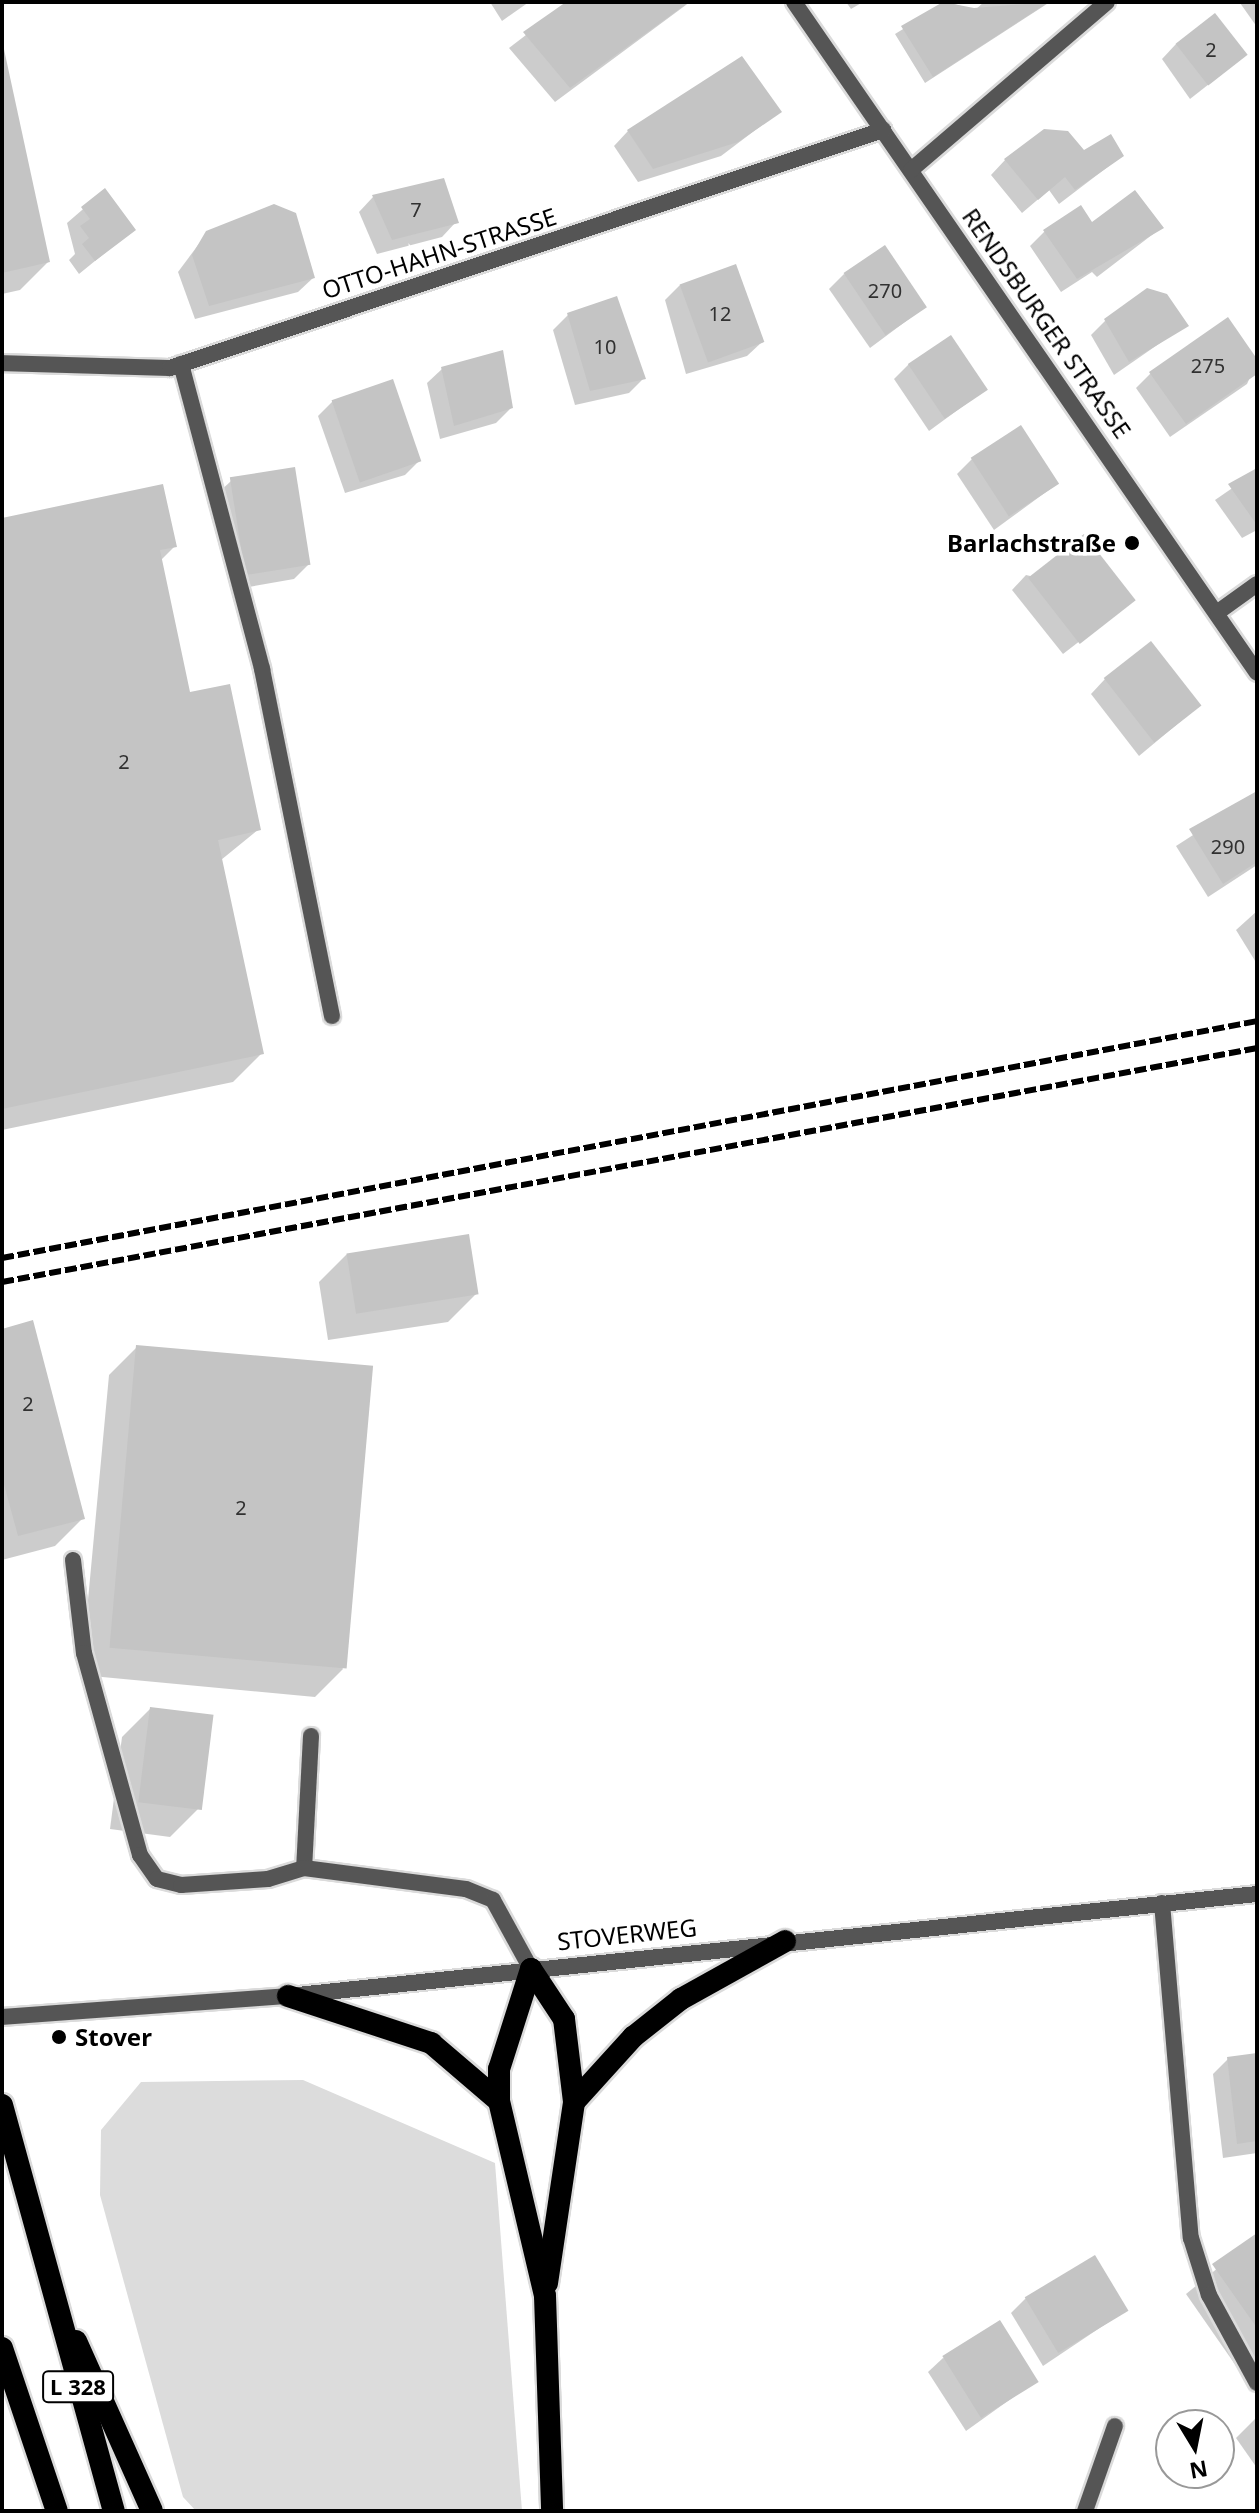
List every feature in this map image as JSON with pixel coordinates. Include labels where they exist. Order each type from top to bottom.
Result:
[{"type":"highway","points":[[574,2102],[633,2037],[681,1999],[785,1941]]},
{"type":"highway","points":[[531,1969],[511,2023],[499,2101],[545,2296]]},
{"type":"highway","points":[[531,1969],[564,2019],[574,2102],[545,2296],[552,2511]]},
{"type":"highway","points":[[288,1996],[431,2043],[499,2101]]},
{"type":"highway","name":"L 328","points":[[2,2105],[42,2263],[114,2511]]},
{"type":"highway","points":[[42,2263],[152,2511]]},
{"type":"highway","name":"L 328","points":[[2,2348],[57,2511]]},
{"type":"street","name":"RENDSBURGER STRASSE","points":[[794,2],[1218,612],[1257,673]]},
{"type":"street","points":[[911,170],[1107,2]]},
{"type":"street","name":"OTTO-HAHN-STRASSE","points":[[2,363],[181,364],[883,130]]},
{"type":"street","points":[[181,364],[262,669],[332,1016]]},
{"type":"street","points":[[1218,612],[1257,584]]},
{"type":"street","points":[[73,1560],[84,1653],[140,1855],[157,1879],[181,1885],[268,1879],[304,1868],[466,1889],[493,1900],[531,1969]]},
{"type":"street","points":[[304,1868],[311,1736]]},
{"type":"street","name":"STOVERWEG","points":[[2,2017],[288,1996],[785,1941],[1257,1894]]},
{"type":"street","points":[[1162,1903],[1191,2238],[1209,2295],[1257,2383]]},
{"type":"street","points":[[1085,2511],[1115,2426]]},
{"type":"shaded area","points":[[303,2080],[495,2163],[522,2511],[196,2511],[183,2497],[100,2195],[101,2130],[141,2082]]},
{"type":"building","points":[[566,2],[689,2],[570,88],[523,32]]},
{"type":"building","points":[[943,2],[974,8],[1049,2],[933,77],[901,26]]},
{"type":"building","points":[[1215,13],[1248,55],[1208,86],[1176,44]]},
{"type":"building","points":[[2,40],[50,262],[2,273]]},
{"type":"building","points":[[742,56],[782,112],[738,142],[653,169],[627,130]]},
{"type":"building","points":[[1044,129],[1068,131],[1084,150],[1111,134],[1124,156],[1075,190],[1065,177],[1038,200],[1004,159]]},
{"type":"building","points":[[444,178],[459,223],[392,240],[372,195]]},
{"type":"building","points":[[105,188],[136,230],[95,261],[82,244],[89,238],[80,226],[90,219],[81,207]]},
{"type":"building","points":[[1135,190],[1164,228],[1077,279],[1043,230],[1081,205],[1092,222]]},
{"type":"building","points":[[274,204],[296,213],[315,278],[209,306],[192,255],[206,231]]},
{"type":"building","points":[[885,245],[927,307],[885,335],[844,273]]},
{"type":"building","points":[[736,264],[764,342],[708,363],[680,285]]},
{"type":"building","points":[[1147,288],[1167,294],[1189,326],[1129,362],[1104,319]]},
{"type":"building","points":[[617,296],[646,379],[590,391],[567,313]]},
{"type":"building","points":[[1228,317],[1257,359],[1257,374],[1186,424],[1149,372]]},
{"type":"building","points":[[951,335],[988,390],[945,419],[908,364]]},
{"type":"building","points":[[503,350],[513,408],[454,426],[441,367]]},
{"type":"building","points":[[393,379],[421,461],[360,482],[332,400]]},
{"type":"building","points":[[1021,425],[1059,484],[1009,516],[971,458]]},
{"type":"building","points":[[295,467],[310,565],[245,575],[230,477]]},
{"type":"building","points":[[1257,468],[1257,525],[1228,484]]},
{"type":"building","points":[[163,484],[177,547],[160,550],[190,692],[230,684],[261,830],[218,840],[264,1054],[2,1109],[2,518]]},
{"type":"building","points":[[1084,534],[1136,600],[1080,644],[1028,578]]},
{"type":"building","points":[[1151,641],[1201,706],[1154,743],[1104,678]]},
{"type":"building","points":[[1257,791],[1257,862],[1223,884],[1189,829]]},
{"type":"building","points":[[469,1234],[479,1294],[356,1314],[347,1253]]},
{"type":"building","points":[[33,1320],[85,1519],[18,1536],[2,1477],[2,1329]]},
{"type":"building","points":[[136,1345],[373,1366],[347,1669],[110,1648]]},
{"type":"building","points":[[150,1707],[214,1715],[202,1810],[138,1802]]},
{"type":"building","points":[[1257,2053],[1257,2141],[1237,2144],[1227,2057]]},
{"type":"building","points":[[1257,2233],[1257,2328],[1212,2264]]},
{"type":"building","points":[[1095,2255],[1128,2311],[1058,2353],[1025,2297]]},
{"type":"building","points":[[1000,2320],[1039,2382],[981,2418],[942,2356]]},
{"type":"railway","points":[[2,1258],[1257,1021]]},
{"type":"railway","points":[[2,1282],[1257,1048]]},
{"type":"place","name":"Barlachstraße","points":[[1132,543]]},
{"type":"place","name":"Stover","points":[[59,2037]]}]
